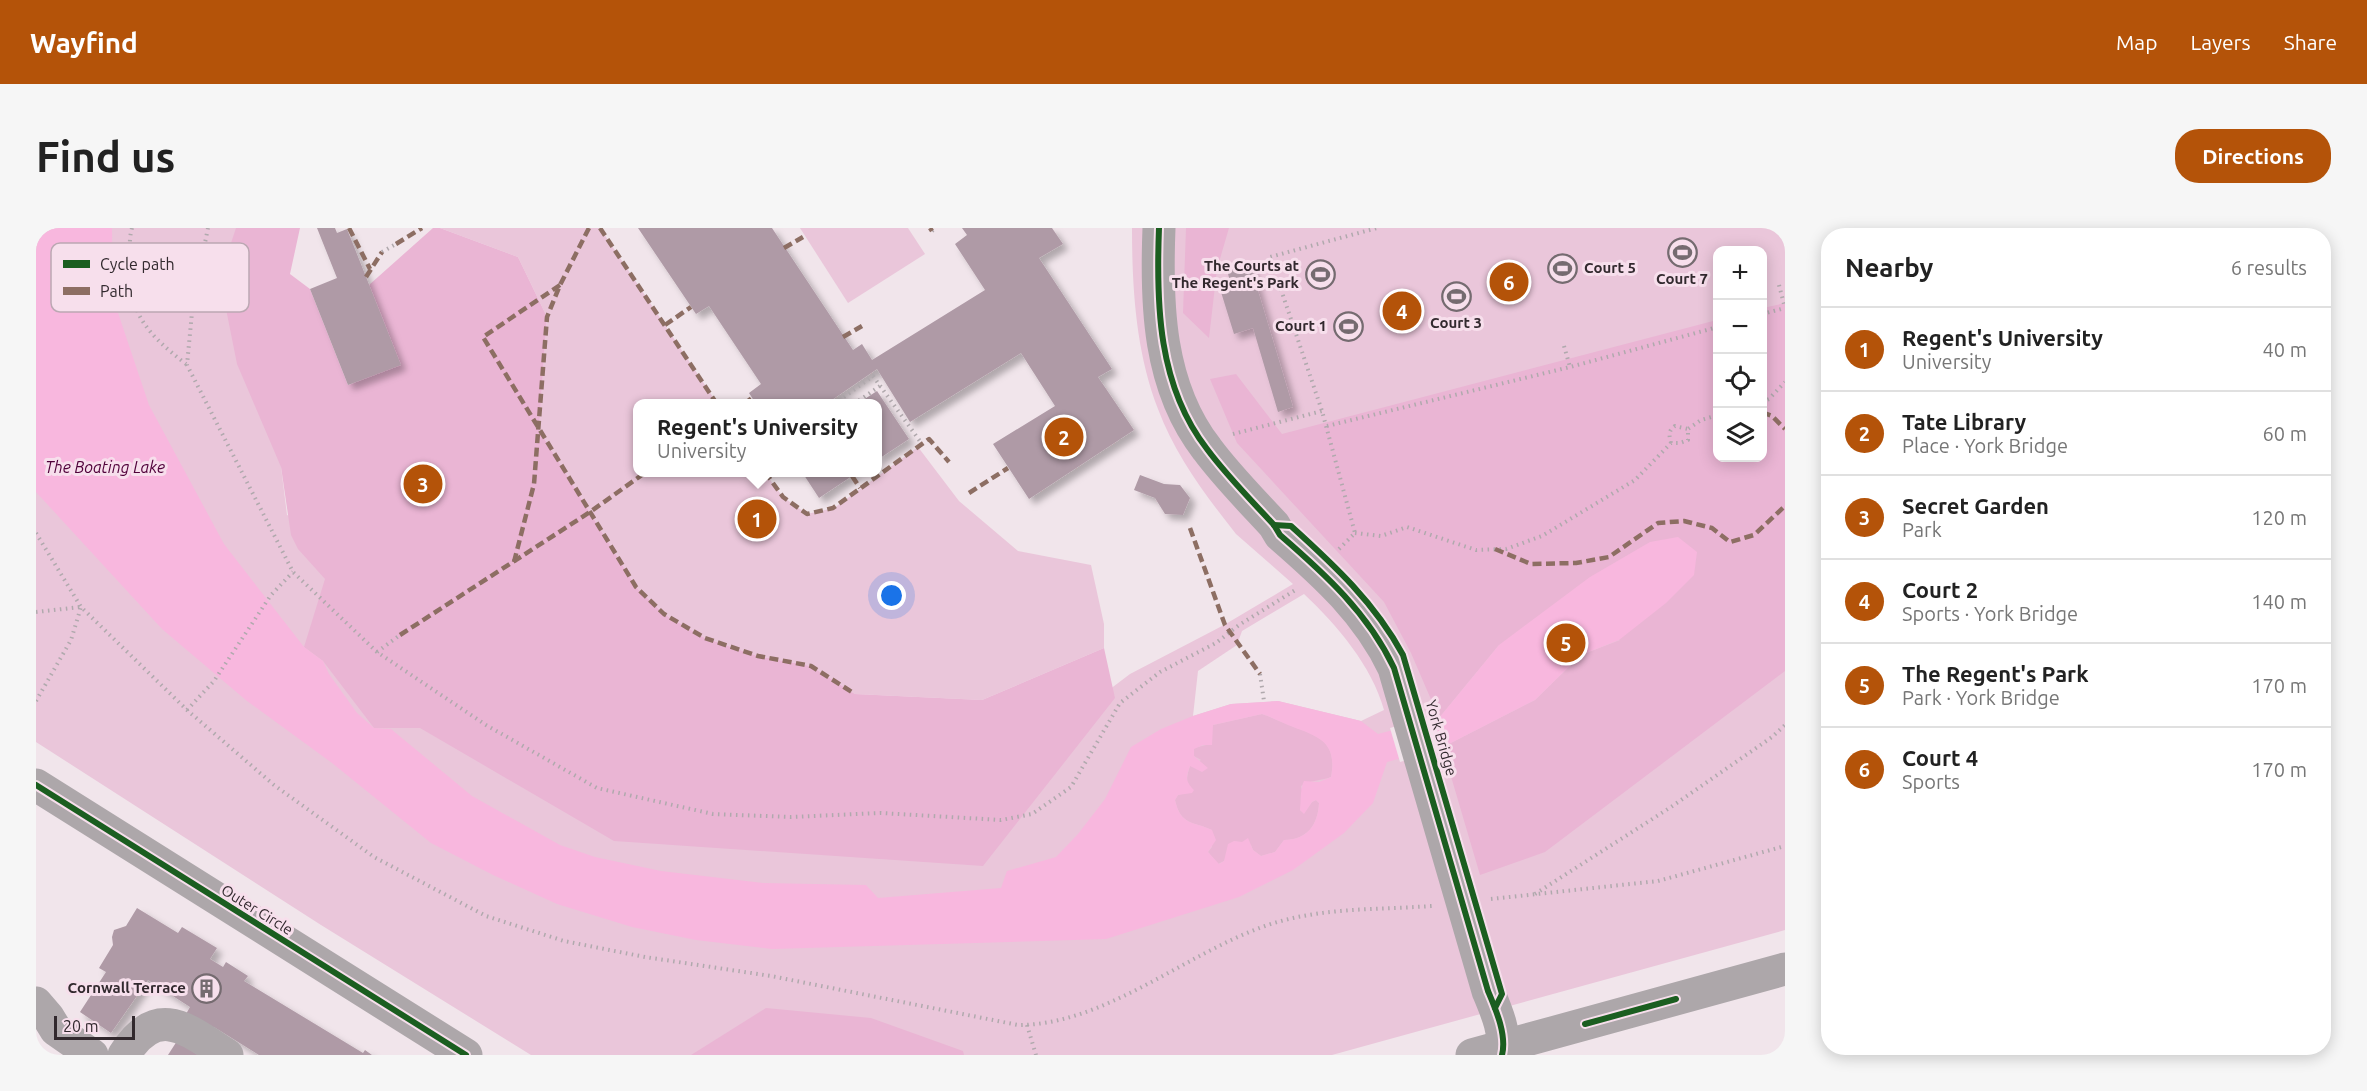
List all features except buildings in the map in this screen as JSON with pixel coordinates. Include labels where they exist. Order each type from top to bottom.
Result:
[{"type":"street","name":"York Bridge","points":[[1159,228],[1159,304],[1162,342],[1171,378],[1188,419],[1205,447],[1274,525],[1280,535],[1334,584],[1364,618],[1384,648],[1406,703],[1506,1052]]},
{"type":"street","name":"Outer Circle","points":[[36,785],[466,1055]]},
{"type":"street","points":[[1472,1055],[1506,1052],[1785,969]]},
{"type":"street","points":[[36,1003],[48,1017],[46,1031],[92,1055]]},
{"type":"street","points":[[124,1055],[143,1030],[159,1025],[183,1028],[227,1055]]},
{"type":"path","points":[[131,243],[132,228]]},
{"type":"path","points":[[205,243],[208,228]]},
{"type":"path","points":[[1355,533],[1327,426],[1269,257],[1377,228]]},
{"type":"path","points":[[382,252],[396,244]]},
{"type":"path","points":[[1767,313],[1785,308],[1779,285]]},
{"type":"path","points":[[137,312],[161,345],[187,364],[293,572],[377,652],[486,725],[597,788],[713,814],[790,817],[881,813],[1001,820],[1032,814],[1071,787],[1120,703],[1160,672],[1215,643],[1239,625],[1299,588]]},
{"type":"path","points":[[187,364],[192,312]]},
{"type":"path","points":[[1327,426],[1570,367],[1713,328]]},
{"type":"path","points":[[1564,346],[1570,367]]},
{"type":"path","points":[[841,399],[873,376],[922,444]]},
{"type":"path","points":[[1767,400],[1785,382]]},
{"type":"path","points":[[860,399],[880,386]]},
{"type":"path","points":[[848,394],[851,399]]},
{"type":"path","points":[[1226,436],[1322,411]]},
{"type":"path","points":[[1671,443],[1669,435],[1675,426],[1688,429],[1701,420],[1713,416]]},
{"type":"path","points":[[1355,533],[1381,536],[1407,527],[1476,550],[1506,549],[1542,536],[1635,480],[1671,443],[1688,440],[1688,429]]},
{"type":"path","points":[[36,533],[81,607],[187,710],[274,785],[374,856],[486,916],[564,941],[645,957],[771,976],[1027,1025],[1070,1018],[1136,988],[1217,945],[1284,920],[1332,912],[1440,906]]},
{"type":"path","points":[[1337,552],[1355,533]]},
{"type":"path","points":[[187,710],[214,681],[272,595],[293,572]]},
{"type":"path","points":[[36,612],[81,607]]},
{"type":"path","points":[[36,701],[71,640],[81,607]]},
{"type":"path","points":[[377,652],[400,635]]},
{"type":"path","points":[[1260,674],[1264,701]]},
{"type":"path","points":[[1534,894],[1671,807],[1785,725]]},
{"type":"path","points":[[1488,900],[1658,881],[1785,846]]},
{"type":"path","points":[[1027,1025],[1036,1055]]},
{"type":"shaded area","points":[[36,228],[281,228],[281,467],[287,515],[1003,770],[1130,674],[1224,625],[1293,584],[1236,534],[1192,474],[1165,426],[1151,387],[1140,343],[1134,297],[1132,228],[1785,228],[1785,930],[1332,1055],[531,1055],[321,925],[36,742]],"holes":[[[1304,594],[1341,633],[1371,678],[1384,710],[1361,721],[1278,701],[1231,704],[1193,716],[1198,671],[1237,645],[1242,631]]]},
{"type":"shaded area","points":[[236,228],[300,228],[290,274],[310,289],[348,385],[400,364],[369,285],[433,228],[440,228],[518,257],[547,317],[539,430],[636,587],[664,614],[705,638],[758,656],[811,666],[855,694],[982,700],[1104,648],[1115,698],[983,866],[614,841],[420,728],[374,728],[323,661],[304,647],[325,579],[298,549],[291,535],[281,467],[237,364],[227,312],[249,312],[249,243],[231,243]]},
{"type":"shaded area","points":[[440,228],[600,228],[714,399],[633,399],[633,477],[768,477],[783,497],[807,514],[834,508],[877,477],[882,477],[882,473],[918,447],[959,501],[1018,551],[1091,565],[1104,624],[1104,648],[982,700],[855,694],[811,666],[758,656],[705,638],[664,614],[636,587],[539,430],[547,317],[518,257]]},
{"type":"shaded area","points":[[800,228],[908,228],[925,254],[848,303]]},
{"type":"shaded area","points":[[1186,228],[1229,228],[1217,269],[1209,338],[1183,313]]},
{"type":"shaded area","points":[[1785,303],[1785,671],[1545,852],[1480,875],[1450,773],[1445,746],[1535,700],[1581,655],[1620,640],[1499,645],[1439,718],[1411,653],[1384,602],[1237,443],[1210,379],[1236,374],[1282,434],[1713,321],[1713,462],[1767,462],[1767,307]]},
{"type":"shaded area","points":[[1262,714],[1323,741],[1331,755],[1331,777],[1301,786],[1303,796],[1300,810],[1304,813],[1312,802],[1316,800],[1319,803],[1314,824],[1305,834],[1284,840],[1275,852],[1261,856],[1253,850],[1251,845],[1234,841],[1224,861],[1218,864],[1208,852],[1212,847],[1212,830],[1184,819],[1175,800],[1178,795],[1185,793],[1190,766],[1201,760],[1194,756],[1194,748],[1206,745],[1213,725]]},
{"type":"shaded area","points":[[766,1008],[871,1018],[963,1051],[964,1055],[691,1055]]},
{"type":"water","name":"The Boating Lake","points":[[36,228],[112,228],[112,243],[51,243],[51,312],[118,312],[149,405],[224,544],[304,647],[323,661],[329,674],[357,713],[374,728],[391,729],[472,796],[560,845],[595,857],[661,871],[763,883],[866,885],[878,898],[1001,888],[1007,871],[1056,857],[1078,834],[1105,799],[1131,747],[1161,729],[1231,704],[1278,701],[1361,721],[1378,734],[1439,718],[1499,645],[1590,577],[1650,542],[1678,537],[1697,552],[1694,575],[1666,603],[1619,640],[1581,655],[1535,700],[1445,746],[1387,762],[1373,803],[1344,833],[1293,870],[1239,897],[1106,939],[772,949],[696,940],[632,927],[557,904],[431,843],[332,763],[247,701],[162,629],[36,492]],"holes":[[[1262,714],[1323,741],[1328,747],[1332,765],[1331,777],[1319,782],[1304,781],[1300,810],[1304,814],[1312,802],[1316,800],[1319,803],[1316,818],[1310,830],[1299,837],[1284,840],[1275,852],[1261,856],[1253,850],[1248,838],[1242,842],[1234,841],[1228,844],[1224,861],[1219,864],[1208,852],[1216,840],[1212,830],[1184,819],[1175,800],[1178,795],[1192,793],[1194,790],[1187,779],[1190,766],[1202,772],[1208,768],[1194,756],[1194,749],[1203,745],[1212,745],[1213,725]]]},
{"type":"pier","points":[[1432,716],[1442,750],[1400,762],[1390,728]]},
{"type":"marked path","points":[[349,228],[370,269]]},
{"type":"marked path","points":[[396,244],[422,228]]},
{"type":"marked path","points":[[514,562],[534,484],[547,317],[560,285],[589,228]]},
{"type":"marked path","points":[[600,228],[714,399]]},
{"type":"marked path","points":[[784,248],[803,237]]},
{"type":"marked path","points":[[366,277],[382,252]]},
{"type":"marked path","points":[[560,285],[483,337],[636,587],[664,614],[705,638],[758,656],[811,666],[855,694]]},
{"type":"marked path","points":[[665,325],[691,307]]},
{"type":"marked path","points":[[843,337],[862,326]]},
{"type":"marked path","points":[[1767,414],[1785,429]]},
{"type":"marked path","points":[[882,473],[929,439],[949,462]]},
{"type":"marked path","points":[[969,493],[1008,468]]},
{"type":"marked path","points":[[400,635],[590,512],[639,477]]},
{"type":"marked path","points":[[769,477],[783,497],[807,514],[833,508],[876,477]]},
{"type":"marked path","points":[[853,477],[860,488]]},
{"type":"marked path","points":[[1495,549],[1531,564],[1576,563],[1609,557],[1658,523],[1684,521],[1712,528],[1730,542],[1754,535],[1785,506]]},
{"type":"marked path","points":[[1190,528],[1225,625],[1260,674]]},
{"type":"cycle path","points":[[1159,228],[1158,286],[1164,343],[1169,371],[1178,399],[1191,425],[1215,459],[1274,525],[1280,535],[1344,595],[1372,630],[1394,668],[1488,991],[1500,1023],[1503,1039],[1502,1055]]},
{"type":"cycle path","points":[[1274,525],[1291,526],[1338,570],[1380,618],[1403,655],[1502,994],[1495,1008]]},
{"type":"cycle path","points":[[36,785],[466,1055]]},
{"type":"cycle path","points":[[1585,1024],[1676,999]]},
{"type":"place","name":"Court 7","points":[[1682,252]]},
{"type":"place","name":"Court 5","points":[[1563,268]]},
{"type":"place","name":"The Courts at The Regent's Park","points":[[1320,275]]},
{"type":"place","name":"Court 4","points":[[1509,282]]},
{"type":"place","name":"Court 3","points":[[1456,296]]},
{"type":"place","name":"Court 2","points":[[1402,311]]},
{"type":"place","name":"Court 1","points":[[1348,326]]},
{"type":"place","name":"Tate Library","points":[[1064,437]]},
{"type":"place","name":"Secret Garden","points":[[423,484]]},
{"type":"place","name":"Regent's University","points":[[757,519]]},
{"type":"place","name":"The Regent's Park","points":[[1566,643]]},
{"type":"place","name":"Cornwall Terrace","points":[[207,988]]}]
